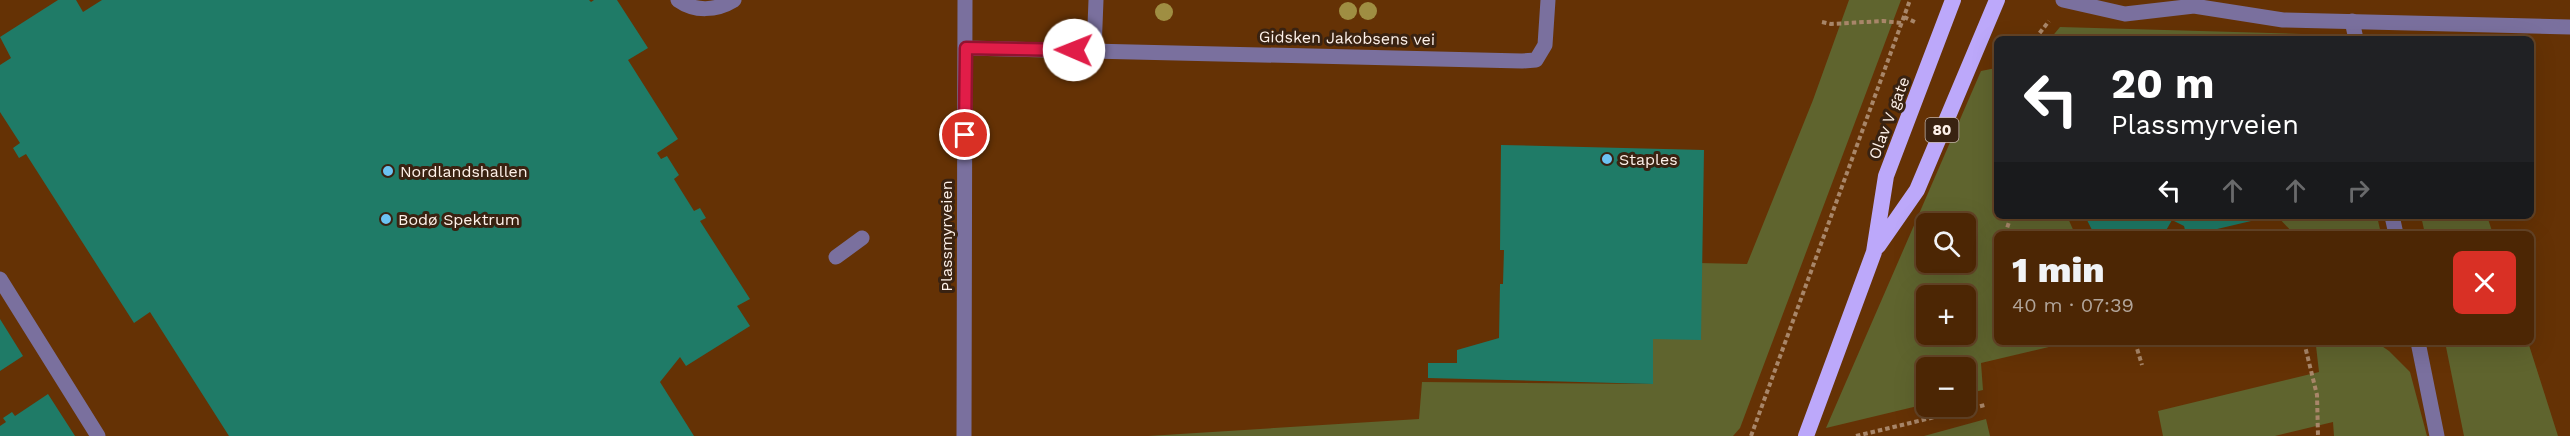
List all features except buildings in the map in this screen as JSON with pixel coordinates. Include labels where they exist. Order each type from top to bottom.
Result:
[{"type":"highway","name":"Olav V gate","points":[[1806,436],[1874,252],[1886,176],[1953,0]]},
{"type":"highway","name":"Olav V gate","points":[[1874,252],[1917,190],[1997,0]]},
{"type":"street","points":[[678,0],[700,9],[716,8],[734,0]]},
{"type":"street","name":"Plassmyrveien","points":[[964,436],[965,0]]},
{"type":"street","points":[[1094,51],[1096,0]]},
{"type":"street","name":"Gidsken Jakobsens vei","points":[[966,48],[1536,60],[1545,45],[1548,0]]},
{"type":"street","points":[[2063,0],[2125,14],[2188,3],[2283,20],[2570,27]]},
{"type":"street","points":[[2352,21],[2355,36]]},
{"type":"street","points":[[836,257],[862,238]]},
{"type":"street","points":[[0,279],[98,436]]},
{"type":"street","points":[[2419,345],[2437,436]]},
{"type":"path","points":[[1751,436],[1910,0]]},
{"type":"path","points":[[1822,22],[1831,24],[1883,21],[1902,23]]},
{"type":"path","points":[[2038,36],[2050,21]]},
{"type":"path","points":[[2136,345],[2142,365]]},
{"type":"path","points":[[2305,345],[2317,395],[2318,436]]},
{"type":"path","points":[[1859,436],[1985,405]]},
{"type":"green space","points":[[1849,0],[1901,0],[1740,428],[1733,436],[1148,436],[1419,419],[1422,382],[1652,384],[1653,339],[1698,263],[1747,264],[1813,100]]},
{"type":"green space","points":[[2060,27],[2302,34],[2307,36],[2052,36]]},
{"type":"green space","points":[[1994,68],[1994,219],[2068,219],[2074,231],[1994,231],[1994,345],[2057,345],[1981,363],[1983,390],[1976,392],[1976,357],[1916,357],[1916,406],[1826,428],[1916,221],[1916,273],[1976,273],[1976,213],[1919,213],[1981,71]]},
{"type":"green space","points":[[2280,219],[2378,219],[2380,231],[2291,231]]},
{"type":"green space","points":[[2422,219],[2488,219],[2492,231],[2424,231]]},
{"type":"green space","points":[[2380,345],[2389,351],[2410,372],[2427,436],[2334,436],[2333,422],[2275,436],[2163,436],[2158,411],[2319,372],[2316,346]]},
{"type":"green space","points":[[2446,345],[2529,345],[2558,436],[2464,436]]},
{"type":"green space","points":[[1986,419],[1990,436],[1924,436]]},
{"type":"place","name":"Staples","points":[[1607,159]]},
{"type":"place","name":"Nordlandshallen","points":[[388,171]]},
{"type":"place","name":"Bodø Spektrum","points":[[386,219]]},
{"type":"route","points":[[965,135],[966,48],[1074,50]]}]
